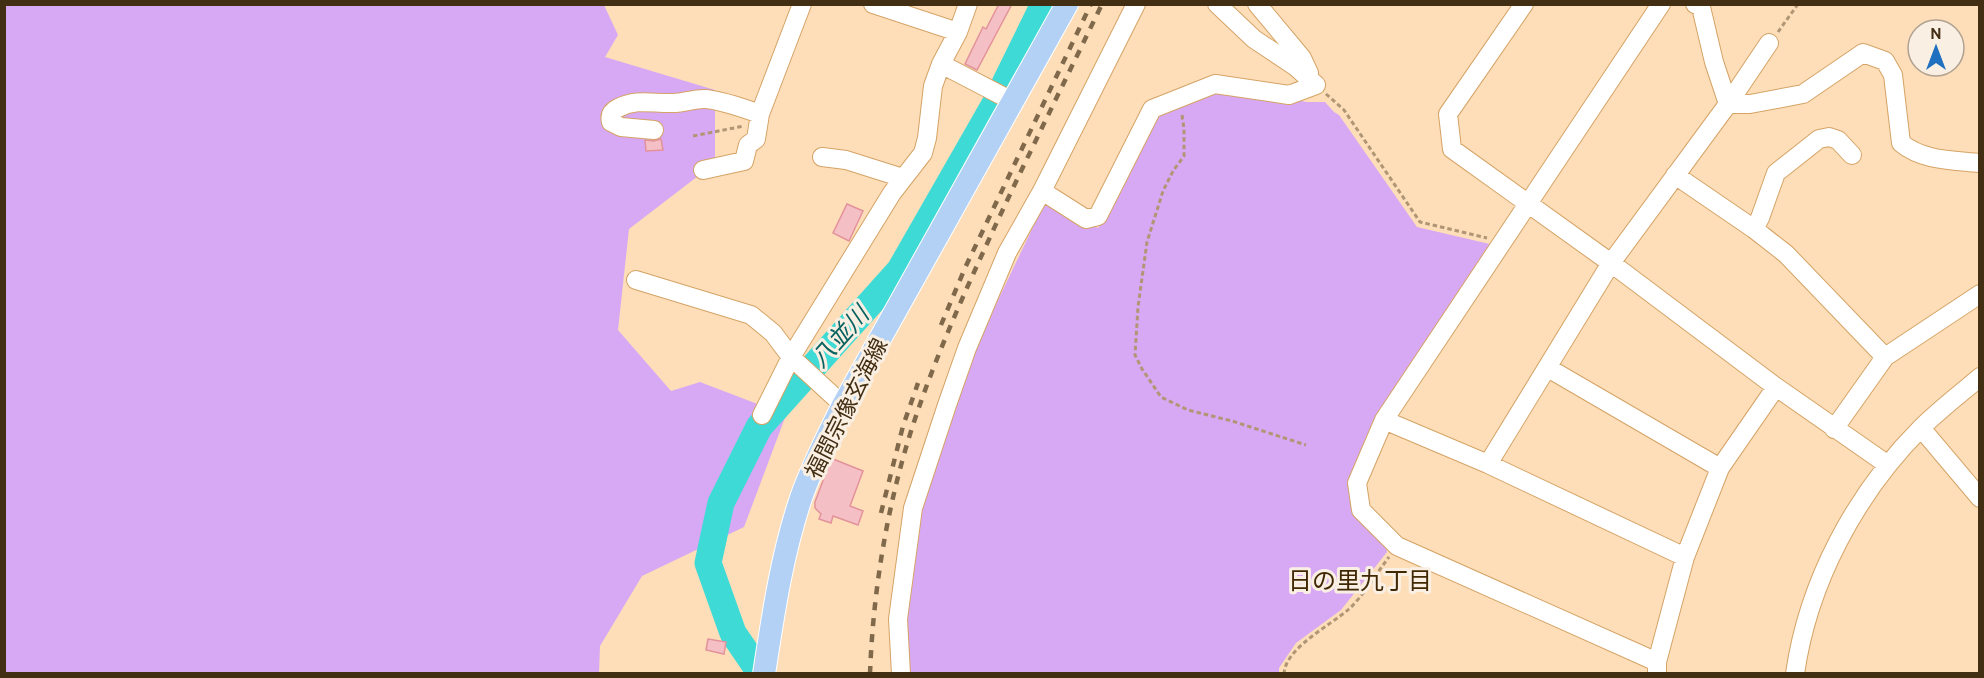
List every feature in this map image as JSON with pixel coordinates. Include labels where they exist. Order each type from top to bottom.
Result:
[{"type":"main road","name":"福間宗像玄海線","points":[[764,674],[772,620],[789,541],[801,498],[816,459],[1009,99],[1067,4]]},
{"type":"street","points":[[703,170],[744,161],[748,145],[756,139],[760,118],[802,4]]},
{"type":"street","points":[[873,4],[958,32]]},
{"type":"street","points":[[762,415],[791,357],[892,193],[923,153],[933,86],[968,4]]},
{"type":"street","points":[[901,674],[898,619],[914,508],[923,474],[967,348],[1007,253],[1042,191],[1136,4]]},
{"type":"street","points":[[1218,4],[1254,39],[1296,67],[1316,85]]},
{"type":"street","points":[[1257,4],[1302,58],[1316,85]]},
{"type":"street","points":[[1524,4],[1448,114],[1452,149],[1611,263],[1776,387],[1888,465]]},
{"type":"street","points":[[1661,4],[1384,420],[1357,483],[1361,510],[1397,546],[1657,668],[1685,557],[1720,468],[1776,387]]},
{"type":"street","points":[[1695,4],[1701,7],[1714,62],[1728,104]]},
{"type":"street","points":[[1488,464],[1611,263],[1728,104],[1765,49]]},
{"type":"street","points":[[1728,104],[1750,104],[1803,94],[1863,53],[1885,61],[1893,75],[1901,143],[1912,152],[1930,158],[1980,163]]},
{"type":"street","points":[[941,64],[1009,99]]},
{"type":"street","points":[[1042,191],[1086,219],[1098,216],[1152,109],[1215,84],[1289,95],[1316,85]]},
{"type":"street","points":[[654,130],[621,127],[611,122],[612,111],[628,103],[669,104],[697,99],[738,106],[760,118]]},
{"type":"street","points":[[1754,229],[1776,173],[1819,139],[1829,137],[1838,140],[1852,154]]},
{"type":"street","points":[[822,157],[846,160],[903,178]]},
{"type":"street","points":[[1675,175],[1754,229],[1786,254],[1885,357]]},
{"type":"street","points":[[636,280],[751,315],[773,333],[791,357],[843,405]]},
{"type":"street","points":[[1834,429],[1885,357],[1980,294]]},
{"type":"street","points":[[1548,368],[1720,468]]},
{"type":"street","points":[[1795,674],[1807,619],[1822,577],[1860,502],[1888,465],[1921,428],[1980,377]]},
{"type":"street","points":[[1384,420],[1488,464],[1685,557]]},
{"type":"street","points":[[1921,428],[1980,498]]},
{"type":"path","points":[[1765,49],[1798,4]]},
{"type":"path","points":[[1316,85],[1344,110],[1420,222],[1504,242]]},
{"type":"path","points":[[1179,98],[1184,129],[1184,156],[1163,191],[1147,242],[1138,307],[1135,354],[1161,397],[1188,410],[1232,421],[1306,445]]},
{"type":"path","points":[[693,136],[760,118]]},
{"type":"path","points":[[1284,674],[1284,667],[1300,646],[1350,608],[1397,546]]},
{"type":"shaded area","points":[[4,5],[604,5],[618,35],[605,57],[715,90],[715,163],[629,229],[618,330],[671,391],[700,382],[786,415],[744,527],[642,576],[600,646],[599,673],[5,673]]},
{"type":"shaded area","points":[[1225,88],[1307,102],[1325,102],[1339,115],[1417,227],[1494,245],[1352,481],[1387,552],[1341,610],[1296,643],[1279,668],[1279,673],[908,674],[906,607],[923,503],[977,344],[1044,204],[1054,204],[1098,228],[1157,112]]},
{"type":"building","points":[[999,4],[1012,4],[977,70],[965,64],[983,27],[986,29]]},
{"type":"building","points":[[661,139],[663,150],[646,151],[645,140]]},
{"type":"building","points":[[847,204],[863,211],[849,241],[833,233]]},
{"type":"building","points":[[833,459],[863,471],[850,506],[863,511],[858,525],[833,516],[831,523],[819,519],[821,514],[815,508],[815,502]]},
{"type":"building","points":[[708,639],[726,642],[724,654],[706,650]]},
{"type":"waterway","name":"八並川","points":[[761,674],[733,633],[708,563],[721,503],[759,427],[900,270],[995,104],[1044,4]]},
{"type":"railway","points":[[941,325],[965,268],[1091,4]]},
{"type":"railway","points":[[870,674],[874,612],[883,549],[895,488],[921,402],[985,247],[1102,4]]},
{"type":"railway","points":[[881,513],[903,426],[918,383]]},
{"type":"district","name":"日の里九丁目","points":[[1360,581]]}]
